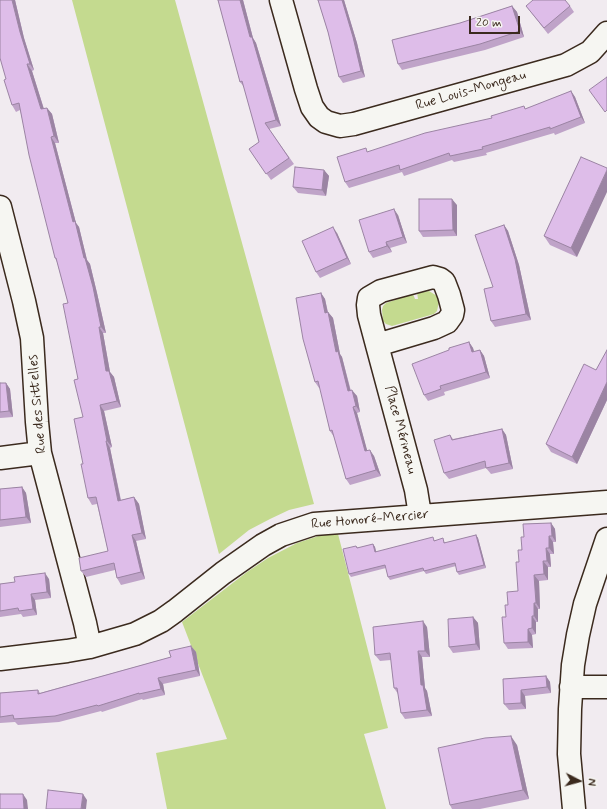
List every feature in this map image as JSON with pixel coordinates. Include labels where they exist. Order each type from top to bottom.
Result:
[{"type":"street","name":"Rue Louis-Mongeau","points":[[281,0],[309,100],[315,112],[326,122],[340,126],[354,124],[566,65],[590,52],[607,33]]},
{"type":"street","name":"Rue des Sittelles","points":[[0,207],[32,338],[40,453],[90,647]]},
{"type":"street","name":"Place Mérineau","points":[[377,345],[416,490],[420,515]]},
{"type":"street","points":[[0,458],[40,453]]},
{"type":"street","name":"Rue Honoré-Mercier","points":[[0,659],[90,647],[135,634],[161,621],[253,551],[281,535],[314,524],[607,502]]},
{"type":"street","points":[[574,809],[569,754],[572,687],[576,644],[585,604],[607,539]]},
{"type":"street","points":[[572,687],[607,687]]},
{"type":"green space","points":[[72,0],[175,0],[314,504],[289,510],[249,530],[219,554]]},
{"type":"green space","points":[[429,291],[437,296],[439,302],[437,311],[434,314],[392,326],[383,321],[382,310],[386,303],[413,294],[415,299],[418,299],[417,293]]},
{"type":"green space","points":[[337,530],[388,728],[364,734],[386,809],[167,809],[156,753],[227,739],[182,622],[247,572],[268,558],[297,543]]},
{"type":"building","points":[[0,0],[12,0],[30,64],[27,64],[41,109],[47,108],[54,136],[51,137],[73,222],[75,221],[93,287],[101,327],[99,327],[106,371],[109,371],[117,401],[100,405],[106,441],[118,501],[134,497],[142,533],[132,535],[141,572],[117,578],[114,563],[81,571],[79,558],[108,551],[96,497],[88,498],[81,464],[83,464],[74,419],[83,417],[74,380],[78,379],[63,304],[68,303],[29,155],[19,103],[12,105],[4,80],[6,79],[0,58]]},
{"type":"building","points":[[218,0],[240,0],[276,120],[265,123],[289,158],[266,174],[249,149],[259,142],[242,81],[240,82]]},
{"type":"building","points":[[318,0],[342,0],[361,71],[339,77],[328,32]]},
{"type":"building","points":[[533,0],[565,0],[570,6],[544,28],[526,6]]},
{"type":"building","points":[[512,6],[520,31],[480,44],[398,64],[392,40],[460,23]]},
{"type":"building","points":[[607,77],[607,110],[605,112],[589,90]]},
{"type":"building","points":[[571,91],[581,117],[550,129],[550,127],[482,147],[483,149],[450,156],[449,153],[400,170],[399,165],[345,182],[337,157],[366,148],[367,152],[425,133],[492,118],[491,116],[524,106],[525,109]]},
{"type":"building","points":[[581,157],[607,168],[607,170],[571,248],[544,236]]},
{"type":"building","points":[[295,167],[324,170],[322,190],[293,187]]},
{"type":"building","points":[[419,199],[452,199],[453,230],[419,231]]},
{"type":"building","points":[[394,209],[403,237],[386,242],[387,246],[369,252],[359,220]]},
{"type":"building","points":[[504,225],[515,259],[526,314],[491,321],[484,289],[493,287],[475,235]]},
{"type":"building","points":[[333,227],[347,258],[316,272],[302,241]]},
{"type":"building","points":[[321,293],[325,313],[328,312],[336,352],[338,351],[348,391],[352,390],[356,406],[353,407],[365,451],[370,450],[376,470],[346,479],[332,430],[330,431],[318,381],[315,382],[303,339],[296,298]]},
{"type":"building","points":[[469,342],[472,352],[480,350],[486,372],[440,386],[441,389],[424,395],[412,364],[449,350],[449,348]]},
{"type":"building","points":[[607,350],[607,382],[572,457],[546,444],[584,364],[596,370]]},
{"type":"building","points":[[0,383],[6,383],[9,411],[0,412]]},
{"type":"building","points":[[502,429],[509,463],[486,468],[485,461],[444,473],[434,440],[450,435],[452,440]]},
{"type":"building","points":[[22,487],[26,517],[0,520],[0,489]]},
{"type":"building","points":[[551,523],[552,536],[549,536],[549,548],[546,548],[547,561],[543,561],[544,574],[534,575],[536,603],[534,603],[532,628],[528,629],[528,642],[504,643],[502,617],[506,617],[505,605],[508,605],[507,592],[518,591],[516,562],[519,562],[518,550],[522,550],[521,537],[524,537],[523,524]]},
{"type":"building","points":[[476,535],[484,565],[457,572],[455,563],[424,571],[423,568],[388,577],[385,565],[349,574],[343,549],[356,546],[357,548],[373,544],[375,552],[433,537],[434,541],[443,538],[444,543]]},
{"type":"building","points":[[45,573],[47,592],[31,594],[33,609],[19,611],[18,608],[0,611],[0,584],[15,582],[14,577]]},
{"type":"building","points":[[473,617],[476,644],[449,647],[448,619]]},
{"type":"building","points":[[423,621],[425,651],[418,651],[421,685],[423,685],[427,710],[401,713],[397,688],[394,688],[390,653],[375,655],[373,627]]},
{"type":"building","points":[[191,646],[196,670],[158,678],[161,689],[139,693],[98,706],[97,705],[55,716],[14,719],[13,715],[0,717],[0,693],[38,690],[38,694],[171,657],[169,651]]},
{"type":"building","points":[[546,676],[547,687],[521,690],[521,703],[504,704],[503,679]]},
{"type":"building","points":[[511,736],[523,790],[450,805],[438,748],[485,738]]},
{"type":"building","points":[[48,790],[83,794],[81,809],[46,809]]},
{"type":"building","points":[[0,794],[23,794],[24,809],[0,809]]}]
